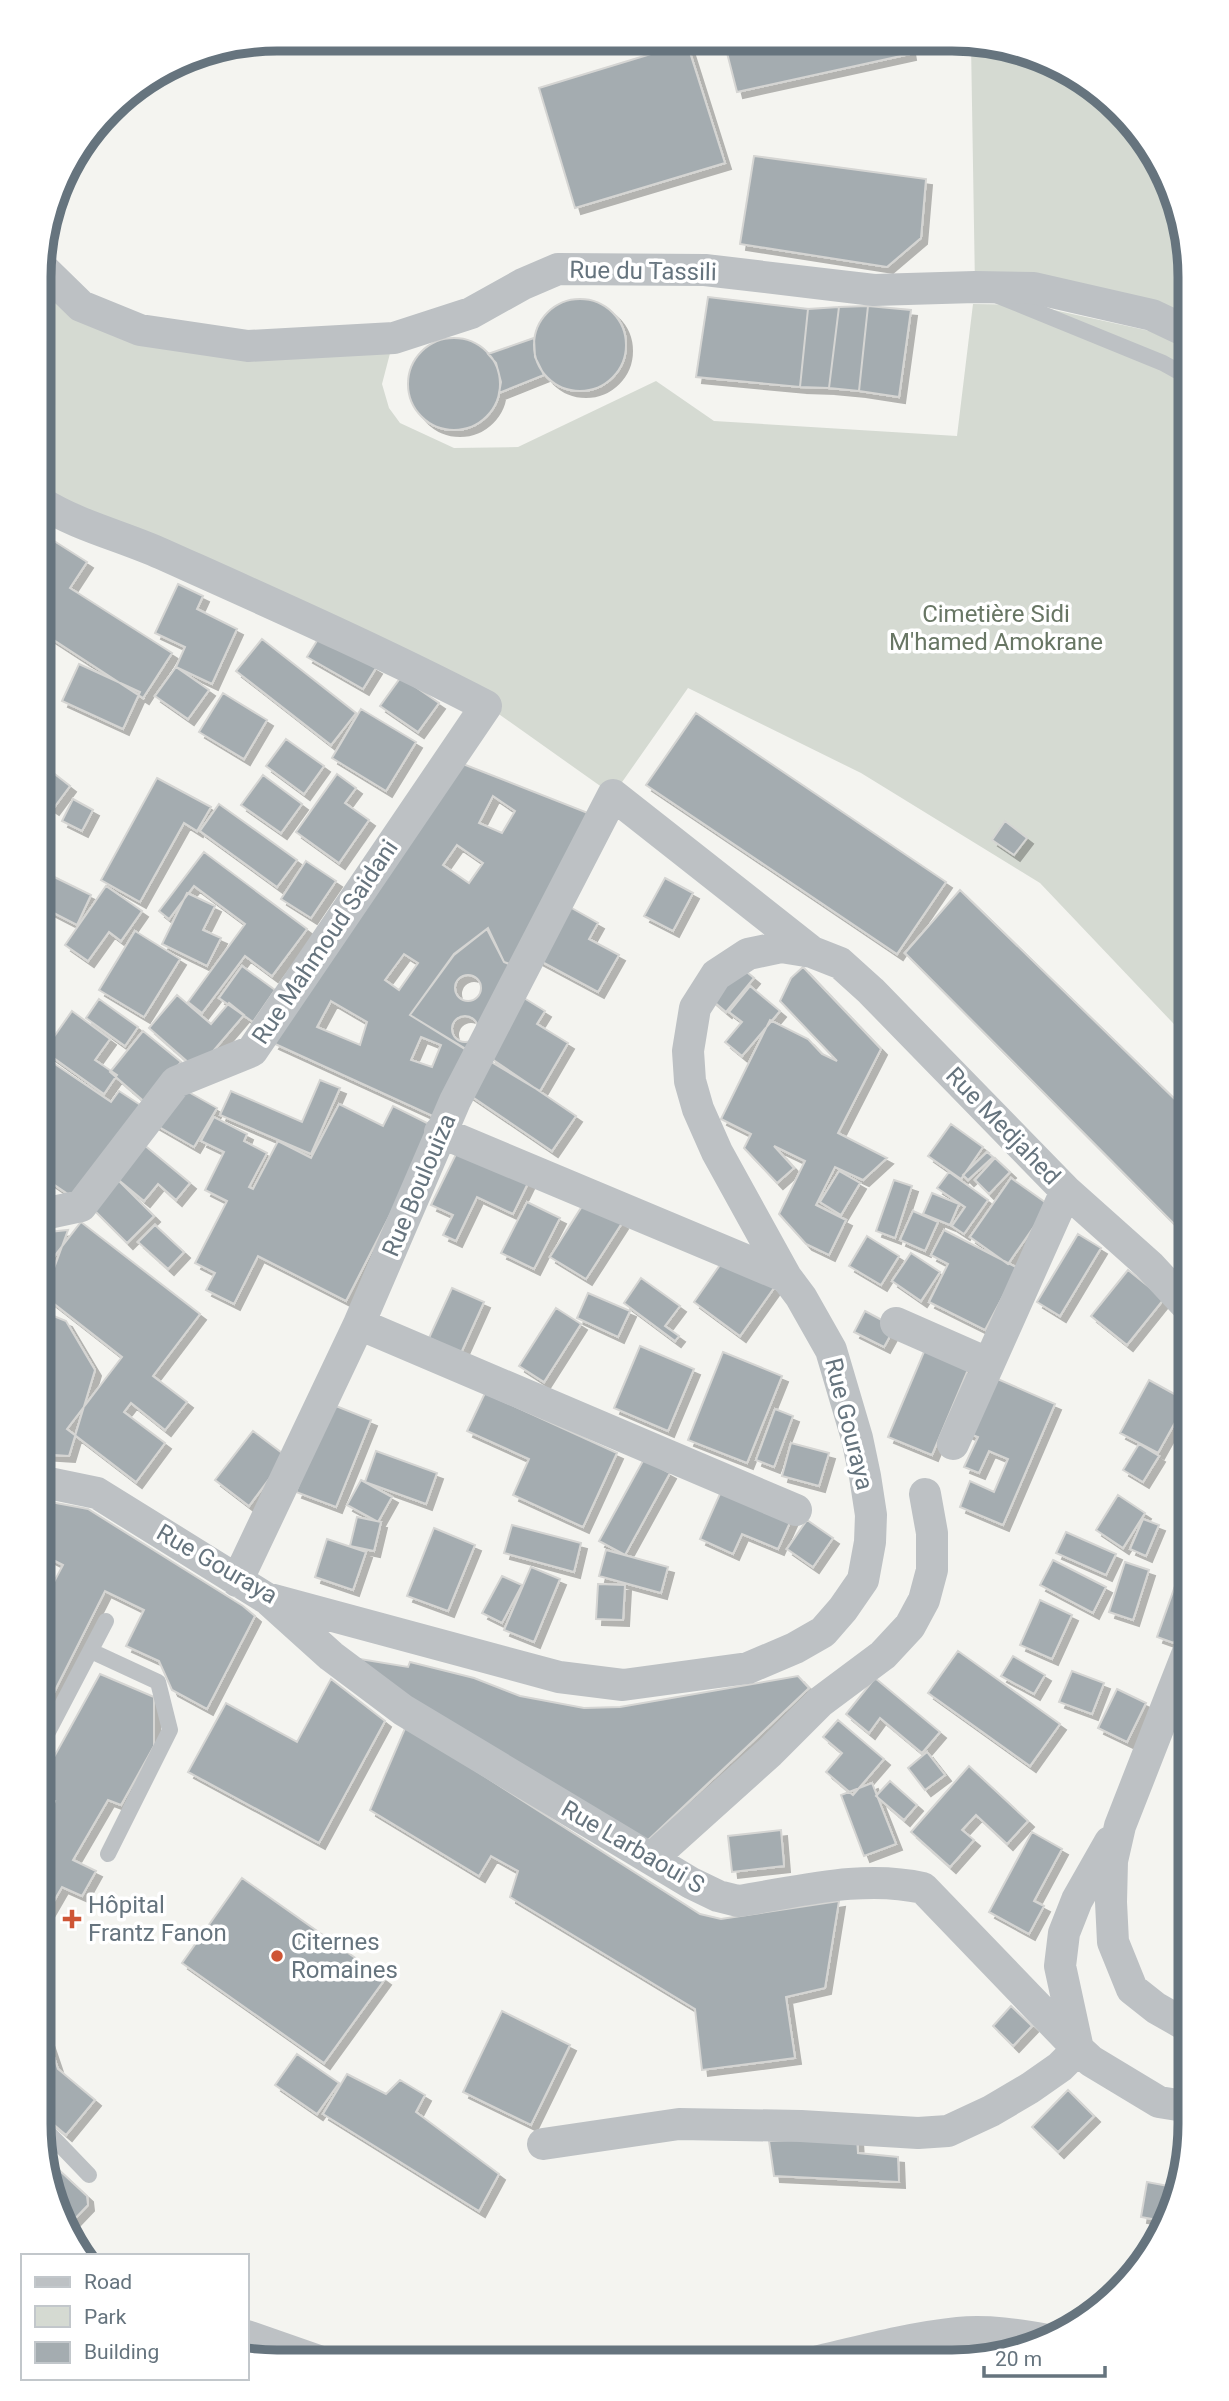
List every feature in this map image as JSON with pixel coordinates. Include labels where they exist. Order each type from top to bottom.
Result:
[{"type":"street","name":"Rue du Tassili","points":[[51,277],[81,306],[140,330],[248,346],[394,338],[471,313],[558,268],[705,270],[874,290],[1034,288],[1152,315],[1178,327]]},
{"type":"street","name":"Rue Mahmoud Saidani","points":[[51,509],[63,516],[143,546],[398,661],[486,705],[252,1051],[176,1082],[81,1206],[51,1212]]},
{"type":"street","name":"Rue Boulouiza","points":[[237,1581],[359,1324],[440,1132],[613,796],[812,952]]},
{"type":"street","name":"Rue Gouraya","points":[[51,1483],[97,1493],[266,1598],[558,1677],[623,1685],[748,1668],[795,1648],[823,1632],[844,1609],[863,1580],[870,1542],[871,1515],[857,1438],[831,1350],[801,1297],[786,1277],[717,1152],[698,1109],[690,1081],[688,1051],[695,1008],[716,975],[748,954],[781,947],[812,952]]},
{"type":"street","name":"Rue Medjahed","points":[[812,952],[839,963],[871,991],[1066,1191],[1150,1266],[1178,1296]]},
{"type":"street","points":[[440,1132],[786,1277]]},
{"type":"street","points":[[953,1444],[1066,1191]]},
{"type":"street","points":[[896,1323],[987,1363]]},
{"type":"street","points":[[359,1324],[796,1510]]},
{"type":"street","points":[[651,1859],[770,1752],[820,1702],[883,1655],[909,1626],[924,1601],[932,1570],[932,1533],[925,1494]]},
{"type":"street","name":"Rue Larbaoui S","points":[[266,1598],[331,1656],[403,1710],[651,1859],[718,1896],[738,1901],[865,1882],[899,1882],[923,1888],[1091,2061],[1159,2102],[1178,2105]]},
{"type":"street","points":[[1178,1678],[1120,1826],[1112,1861],[1111,1902],[1114,1942],[1132,1989],[1178,2021]]},
{"type":"street","points":[[542,2144],[680,2124],[801,2126],[918,2133],[948,2131],[991,2110],[1060,2067],[1078,2049],[1060,1966],[1064,1933],[1077,1900],[1120,1826]]},
{"type":"street","points":[[871,2350],[960,2333],[1029,2336]]},
{"type":"street","points":[[248,2336],[287,2350]]},
{"type":"lane","points":[[975,287],[1178,371]]},
{"type":"lane","points":[[51,1726],[106,1621]]},
{"type":"lane","points":[[91,1651],[158,1682],[170,1730],[108,1854]]},
{"type":"lane","points":[[51,2136],[89,2175]]},
{"type":"green space","points":[[971,52],[1025,63],[1078,89],[1122,128],[1140,151],[1155,177],[1174,232],[1178,276],[1178,330],[975,287]]},
{"type":"green space","name":"Cimetière Sidi M'hamed Amokrane","points":[[51,273],[140,330],[394,338],[382,384],[389,408],[400,423],[454,448],[518,447],[656,381],[714,421],[957,436],[973,304],[1031,305],[1150,331],[1178,344],[1178,1028],[1040,883],[861,773],[688,688],[613,795],[486,705],[51,507]]},
{"type":"building","points":[[661,51],[690,51],[725,163],[575,208],[539,88]]},
{"type":"building","points":[[727,51],[910,51],[910,54],[737,92]]},
{"type":"building","points":[[754,156],[926,179],[921,238],[887,267],[740,244]]},
{"type":"building","points":[[708,297],[808,309],[800,387],[696,377]]},
{"type":"building","points":[[580,299],[598,302],[613,312],[623,327],[626,345],[623,363],[613,378],[598,388],[580,391],[562,388],[547,378],[537,363],[534,345],[537,327],[547,312],[562,302]]},
{"type":"building","points":[[868,306],[911,310],[899,397],[859,391]]},
{"type":"building","points":[[868,306],[859,391],[829,388],[839,307]]},
{"type":"building","points":[[839,307],[829,388],[800,387],[808,309]]},
{"type":"building","points":[[454,338],[472,341],[487,351],[497,366],[500,384],[497,402],[487,417],[472,427],[454,430],[436,427],[421,417],[411,402],[408,384],[411,366],[421,351],[436,341]]},
{"type":"building","points":[[534,338],[535,357],[544,375],[499,393],[501,382],[496,363],[488,354]]},
{"type":"building","points":[[51,539],[87,562],[70,588],[172,653],[143,698],[51,638]]},
{"type":"building","points":[[178,584],[203,596],[197,609],[237,629],[212,684],[176,667],[185,647],[155,633]]},
{"type":"building","points":[[320,636],[376,668],[363,689],[307,657]]},
{"type":"building","points":[[262,639],[356,713],[331,745],[236,671]]},
{"type":"building","points":[[79,664],[140,692],[123,729],[62,701]]},
{"type":"building","points":[[176,667],[209,690],[188,719],[155,696]]},
{"type":"building","points":[[401,677],[439,703],[418,732],[380,706]]},
{"type":"building","points":[[223,693],[267,720],[244,759],[199,732]]},
{"type":"building","points":[[361,709],[416,742],[386,791],[332,758]]},
{"type":"building","points":[[696,713],[946,882],[897,954],[646,785]]},
{"type":"building","points":[[286,739],[324,766],[304,794],[266,766]]},
{"type":"building","points":[[463,764],[593,815],[513,965],[504,962],[488,928],[454,954],[410,1015],[471,1053],[437,1118],[273,1043]],"holes":[[[493,796],[515,811],[502,833],[479,823]],[[457,845],[483,863],[469,883],[443,865]],[[404,954],[418,963],[399,990],[385,980]],[[331,1001],[367,1022],[360,1045],[317,1027]],[[421,1037],[441,1045],[432,1067],[411,1060]]]},
{"type":"building","points":[[51,771],[70,786],[53,809],[51,808]]},
{"type":"building","points":[[337,774],[356,788],[345,803],[369,820],[339,863],[296,832]]},
{"type":"building","points":[[263,775],[302,804],[281,833],[241,805]]},
{"type":"building","points":[[157,778],[211,807],[197,831],[184,823],[140,902],[101,880]]},
{"type":"building","points":[[73,799],[93,810],[82,831],[62,821]]},
{"type":"building","points":[[219,804],[297,860],[277,887],[200,831]]},
{"type":"building","points":[[1005,821],[1027,838],[1014,855],[992,840]]},
{"type":"building","points":[[204,852],[307,929],[272,976],[245,956],[202,1013],[188,1002],[245,924],[194,886],[169,919],[159,911]]},
{"type":"building","points":[[306,861],[336,881],[311,918],[281,899]]},
{"type":"building","points":[[51,875],[91,895],[77,925],[51,912]]},
{"type":"building","points":[[665,878],[693,893],[673,931],[644,916]]},
{"type":"building","points":[[106,886],[142,911],[121,941],[109,932],[88,961],[65,945]]},
{"type":"building","points":[[960,890],[1178,1102],[1178,1228],[905,953]]},
{"type":"building","points":[[187,893],[215,906],[203,930],[221,938],[207,966],[162,944]]},
{"type":"building","points":[[561,902],[598,923],[589,939],[619,955],[598,992],[531,956]]},
{"type":"building","points":[[487,929],[504,962],[513,966],[471,1052],[410,1015],[454,955]]},
{"type":"building","points":[[135,931],[180,959],[144,1017],[99,990]]},
{"type":"building","points":[[736,963],[754,978],[726,1012],[707,996]]},
{"type":"building","points":[[242,966],[275,990],[253,1022],[219,998]]},
{"type":"building","points":[[803,967],[881,1049],[838,1133],[887,1158],[863,1180],[835,1167],[816,1205],[846,1220],[829,1255],[806,1244],[779,1214],[805,1161],[774,1146],[794,1168],[777,1183],[744,1148],[751,1134],[721,1119],[770,1020],[808,1039],[822,1054],[837,1061],[780,1001],[791,978]]},
{"type":"building","points":[[468,975],[477,979],[481,988],[477,997],[468,1001],[459,997],[455,988],[459,979]]},
{"type":"building","points":[[750,986],[780,1011],[742,1056],[725,1042],[742,1022],[729,1012]]},
{"type":"building","points":[[177,995],[211,1024],[229,1003],[244,1015],[197,1070],[149,1028]]},
{"type":"building","points":[[524,998],[545,1011],[537,1024],[568,1043],[540,1091],[488,1060]]},
{"type":"building","points":[[99,999],[138,1027],[125,1046],[86,1018]]},
{"type":"building","points":[[72,1011],[110,1039],[95,1060],[117,1075],[104,1094],[51,1056],[51,1041]]},
{"type":"building","points":[[465,1016],[474,1020],[478,1029],[474,1038],[465,1042],[456,1038],[452,1029],[456,1020]]},
{"type":"building","points":[[143,1031],[181,1062],[147,1104],[110,1072]]},
{"type":"building","points":[[492,1059],[576,1116],[552,1151],[468,1094]]},
{"type":"building","points":[[51,1061],[111,1102],[119,1091],[145,1108],[81,1203],[51,1183]]},
{"type":"building","points":[[320,1080],[340,1088],[311,1154],[220,1115],[231,1091],[302,1122]]},
{"type":"building","points":[[176,1085],[217,1108],[194,1147],[154,1124]]},
{"type":"building","points":[[339,1104],[383,1126],[393,1106],[435,1127],[346,1301],[258,1256],[234,1304],[206,1290],[215,1273],[195,1263],[227,1201],[205,1190],[224,1152],[201,1141],[214,1117],[247,1134],[244,1141],[267,1153],[249,1187],[253,1189],[278,1141],[311,1158]]},
{"type":"building","points":[[951,1124],[983,1147],[961,1179],[928,1156]]},
{"type":"building","points":[[143,1144],[190,1183],[176,1200],[158,1184],[144,1201],[115,1177]]},
{"type":"building","points":[[461,1144],[530,1179],[513,1214],[477,1197],[456,1241],[443,1235],[453,1215],[431,1205]]},
{"type":"building","points":[[987,1152],[993,1157],[968,1180],[963,1175]]},
{"type":"building","points":[[995,1158],[1010,1172],[989,1194],[975,1180]]},
{"type":"building","points":[[839,1171],[860,1183],[841,1215],[820,1202]]},
{"type":"building","points":[[949,1172],[988,1200],[964,1234],[952,1226],[965,1207],[937,1188]]},
{"type":"building","points":[[115,1177],[154,1216],[127,1243],[87,1203]]},
{"type":"building","points":[[1011,1178],[1049,1205],[1008,1264],[970,1237]]},
{"type":"building","points":[[894,1180],[912,1186],[895,1238],[876,1231]]},
{"type":"building","points":[[932,1193],[959,1204],[950,1225],[923,1214]]},
{"type":"building","points":[[586,1200],[622,1223],[586,1279],[550,1257]]},
{"type":"building","points":[[527,1202],[560,1218],[534,1269],[501,1253]]},
{"type":"building","points":[[913,1211],[938,1222],[925,1251],[900,1240]]},
{"type":"building","points":[[81,1222],[200,1314],[153,1376],[187,1402],[165,1430],[131,1403],[124,1412],[165,1443],[136,1482],[67,1429],[122,1357],[51,1301],[51,1261]]},
{"type":"building","points":[[155,1225],[184,1252],[168,1269],[138,1242]]},
{"type":"building","points":[[68,1230],[51,1276],[51,1232]]},
{"type":"building","points":[[944,1230],[1018,1268],[985,1330],[929,1302],[948,1264],[931,1255]]},
{"type":"building","points":[[1078,1234],[1101,1248],[1060,1316],[1037,1302]]},
{"type":"building","points":[[867,1236],[899,1256],[881,1285],[849,1266]]},
{"type":"building","points":[[911,1253],[940,1272],[921,1301],[892,1281]]},
{"type":"building","points":[[727,1255],[774,1288],[740,1336],[694,1302]]},
{"type":"building","points":[[1128,1270],[1164,1299],[1127,1345],[1091,1316]]},
{"type":"building","points":[[641,1278],[680,1306],[665,1326],[679,1336],[675,1341],[624,1303]]},
{"type":"building","points":[[452,1288],[484,1302],[461,1353],[429,1338]]},
{"type":"building","points":[[588,1293],[630,1311],[618,1337],[577,1318]]},
{"type":"building","points":[[556,1308],[581,1324],[544,1382],[519,1366]]},
{"type":"building","points":[[865,1311],[895,1327],[884,1347],[854,1332]]},
{"type":"building","points":[[51,1315],[66,1321],[95,1370],[69,1456],[51,1455]]},
{"type":"building","points":[[640,1346],[694,1369],[668,1431],[614,1408]]},
{"type":"building","points":[[926,1347],[970,1365],[932,1455],[888,1437]]},
{"type":"building","points":[[723,1352],[782,1376],[747,1463],[688,1440]]},
{"type":"building","points":[[986,1374],[1055,1404],[1003,1525],[960,1507],[970,1481],[994,1492],[1008,1459],[989,1451],[979,1473],[964,1467],[978,1437],[962,1431]]},
{"type":"building","points":[[1149,1380],[1178,1396],[1178,1417],[1158,1453],[1120,1433]]},
{"type":"building","points":[[485,1393],[617,1453],[583,1527],[513,1495],[529,1459],[467,1431]]},
{"type":"building","points":[[331,1404],[371,1420],[336,1507],[296,1492]]},
{"type":"building","points":[[775,1409],[793,1416],[774,1467],[756,1460]]},
{"type":"building","points":[[253,1431],[286,1456],[249,1506],[215,1480]]},
{"type":"building","points":[[791,1443],[829,1453],[819,1486],[782,1476]]},
{"type":"building","points":[[1139,1444],[1159,1456],[1143,1482],[1123,1470]]},
{"type":"building","points":[[376,1451],[437,1473],[426,1504],[365,1482]]},
{"type":"building","points":[[644,1459],[670,1473],[625,1555],[599,1541]]},
{"type":"building","points":[[361,1480],[392,1497],[378,1522],[347,1505]]},
{"type":"building","points":[[723,1487],[792,1518],[778,1549],[742,1534],[733,1554],[700,1539]]},
{"type":"building","points":[[1118,1495],[1145,1513],[1123,1548],[1096,1530]]},
{"type":"building","points":[[51,1502],[88,1509],[255,1616],[207,1709],[172,1690],[159,1661],[126,1646],[144,1610],[105,1591],[51,1698],[51,1588],[63,1565],[51,1559]]},
{"type":"building","points":[[357,1517],[381,1522],[374,1551],[350,1546]]},
{"type":"building","points":[[1143,1519],[1159,1525],[1146,1556],[1130,1549]]},
{"type":"building","points":[[807,1520],[833,1538],[813,1567],[787,1549]]},
{"type":"building","points":[[512,1525],[581,1543],[574,1572],[504,1553]]},
{"type":"building","points":[[434,1528],[475,1545],[448,1611],[407,1596]]},
{"type":"building","points":[[1066,1532],[1116,1554],[1106,1575],[1056,1553]]},
{"type":"building","points":[[327,1539],[366,1552],[353,1590],[315,1577]]},
{"type":"building","points":[[606,1550],[668,1567],[661,1593],[599,1576]]},
{"type":"building","points":[[1053,1560],[1106,1587],[1093,1613],[1040,1585]]},
{"type":"building","points":[[1125,1562],[1149,1570],[1133,1620],[1109,1612]]},
{"type":"building","points":[[531,1567],[560,1579],[534,1642],[504,1630]]},
{"type":"building","points":[[502,1576],[522,1585],[502,1623],[482,1613]]},
{"type":"building","points":[[598,1584],[625,1585],[623,1620],[596,1619]]},
{"type":"building","points":[[1175,1586],[1178,1587],[1178,1631],[1174,1643],[1157,1637]]},
{"type":"building","points":[[1040,1600],[1072,1615],[1052,1659],[1020,1645]]},
{"type":"building","points":[[958,1651],[1060,1724],[1030,1766],[928,1693]]},
{"type":"building","points":[[1013,1656],[1045,1675],[1034,1694],[1001,1676]]},
{"type":"building","points":[[360,1659],[408,1667],[410,1662],[474,1678],[520,1696],[584,1708],[620,1707],[798,1676],[809,1688],[646,1842],[356,1666]]},
{"type":"building","points":[[1072,1671],[1104,1683],[1092,1714],[1059,1702]]},
{"type":"building","points":[[100,1674],[154,1697],[154,1746],[121,1805],[108,1800],[73,1860],[96,1871],[82,1896],[62,1887],[51,1906],[51,1811],[55,1801],[51,1799],[51,1762]]},
{"type":"building","points":[[875,1678],[940,1732],[922,1753],[880,1718],[869,1733],[846,1714]]},
{"type":"building","points":[[331,1679],[385,1721],[319,1843],[188,1772],[226,1703],[297,1742]]},
{"type":"building","points":[[1117,1689],[1146,1703],[1127,1742],[1098,1728]]},
{"type":"building","points":[[838,1720],[884,1759],[853,1795],[826,1772],[842,1753],[823,1737]]},
{"type":"building","points":[[406,1726],[700,1914],[721,1919],[839,1901],[825,1988],[786,1997],[795,2058],[702,2070],[695,2009],[510,1897],[518,1871],[491,1856],[479,1876],[370,1810]]},
{"type":"building","points":[[927,1752],[945,1775],[925,1790],[908,1768]]},
{"type":"building","points":[[969,1766],[1028,1821],[1007,1844],[976,1815],[962,1830],[974,1840],[950,1867],[911,1832]]},
{"type":"building","points":[[890,1781],[917,1805],[904,1820],[876,1796]]},
{"type":"building","points":[[872,1783],[896,1844],[864,1856],[841,1795]]},
{"type":"building","points":[[781,1830],[784,1866],[732,1872],[728,1836]]},
{"type":"building","points":[[1032,1832],[1062,1849],[1034,1901],[1044,1906],[1029,1934],[989,1912]]},
{"type":"building","points":[[242,1878],[385,1979],[324,2063],[182,1963]]},
{"type":"building","points":[[1011,2006],[1032,2026],[1013,2046],[993,2026]]},
{"type":"building","points":[[502,2011],[570,2045],[531,2125],[463,2092]]},
{"type":"building","points":[[51,2048],[58,2069],[95,2100],[66,2135],[51,2122]]},
{"type":"building","points":[[297,2054],[339,2083],[317,2114],[275,2085]]},
{"type":"building","points":[[347,2074],[386,2094],[400,2080],[425,2095],[416,2112],[499,2174],[479,2211],[323,2114]]},
{"type":"building","points":[[1068,2090],[1094,2116],[1058,2152],[1032,2127]]},
{"type":"building","points":[[857,2137],[858,2153],[898,2157],[899,2182],[774,2176],[769,2141]]},
{"type":"building","points":[[55,2166],[87,2196],[88,2205],[73,2221]]},
{"type":"building","points":[[1147,2182],[1170,2186],[1157,2220],[1141,2217]]},
{"type":"place","name":"Hôpital Frantz Fanon","points":[[72,1919]]},
{"type":"place","name":"Citernes Romaines","points":[[277,1956]]}]
